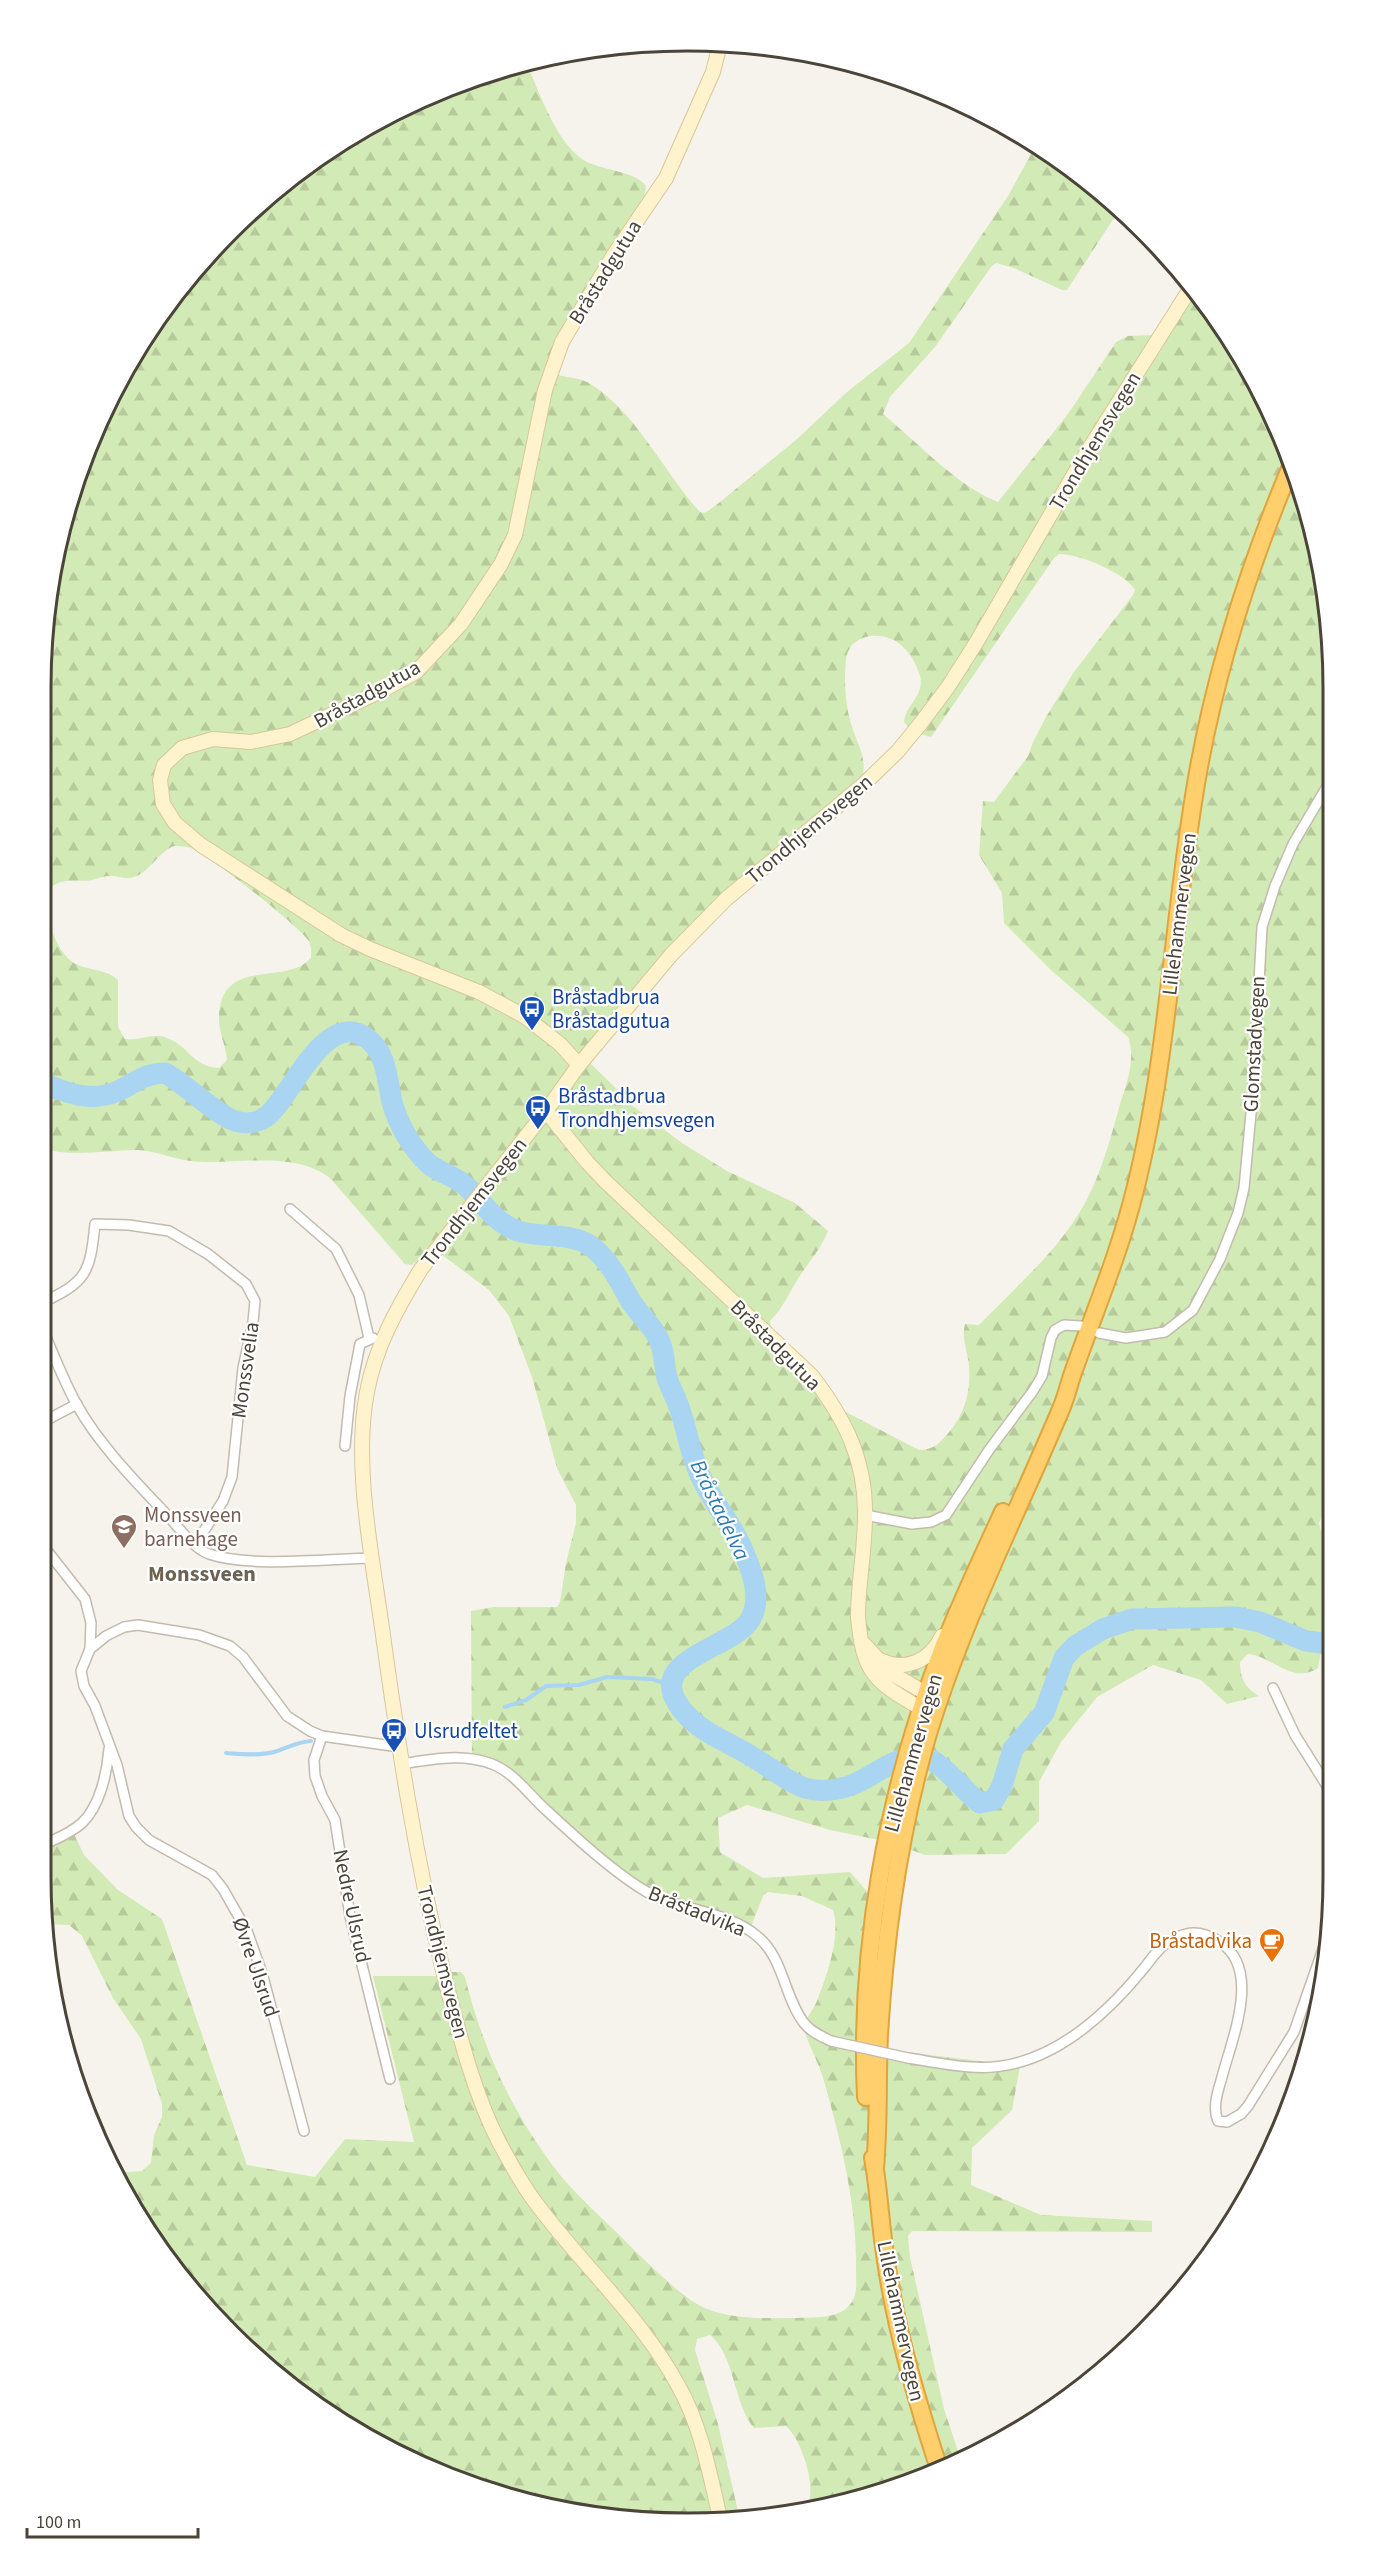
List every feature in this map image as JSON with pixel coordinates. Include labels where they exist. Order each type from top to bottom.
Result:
[{"type":"highway","name":"Lillehammervegen","points":[[929,1703],[1064,1403],[1075,1366],[1125,1231],[1148,1134],[1166,1025],[1191,817],[1216,687],[1240,600],[1287,477]]},
{"type":"highway","name":"Lillehammervegen","points":[[937,2462],[915,2392],[898,2322],[885,2255],[875,2168],[881,2003],[899,1820],[929,1703],[965,1596],[1054,1401],[1075,1366]]},
{"type":"main road","name":"Bråstadgutua","points":[[579,1065],[560,1044],[524,1016],[479,992],[370,950],[342,935],[201,845],[175,823],[163,804],[160,780],[164,765],[182,748],[213,739],[251,742],[290,734],[385,689],[416,672],[461,624],[501,564],[514,535],[545,390],[562,342],[613,256],[666,177],[713,72],[718,52]]},
{"type":"main road","name":"Trondhjemsvegen","points":[[719,2512],[702,2444],[690,2409],[678,2384],[647,2337],[541,2210],[497,2138],[471,2072],[429,1912],[401,1764],[372,1558],[362,1447],[366,1393],[384,1336],[399,1305],[441,1241],[546,1111],[579,1065],[694,929],[779,854],[863,785],[898,751],[948,687],[976,644],[1087,452],[1187,294]]},
{"type":"main road","name":"Bråstadgutua","points":[[546,1111],[600,1175],[812,1376],[835,1406],[849,1433],[864,1488],[865,1515],[858,1608],[868,1665],[885,1688],[929,1703]]},
{"type":"main road","points":[[880,1660],[889,1664],[910,1665],[931,1653],[937,1647],[951,1615],[965,1596]]},
{"type":"main road","points":[[863,1643],[891,1673],[929,1703]]},
{"type":"street","name":"Glomstadvegen","points":[[1099,1333],[1126,1338],[1165,1332],[1184,1320],[1193,1310],[1220,1259],[1238,1213],[1244,1188],[1253,1092],[1262,927],[1275,886],[1293,844],[1323,793]]},
{"type":"street","points":[[290,1209],[336,1250],[359,1295],[369,1338]]},
{"type":"street","name":"Monssvelia","points":[[51,1298],[64,1292],[83,1275],[92,1261],[96,1224],[129,1225],[169,1231],[208,1254],[246,1284],[255,1301],[243,1368],[232,1477],[223,1501],[195,1545]]},
{"type":"street","points":[[865,1515],[912,1524],[931,1522],[946,1515],[1042,1376],[1055,1330],[1064,1325],[1081,1326]]},
{"type":"street","points":[[345,1446],[350,1396],[360,1344],[369,1338],[384,1336]]},
{"type":"street","points":[[51,1348],[77,1404],[92,1427],[140,1486],[195,1545],[207,1553],[254,1561],[372,1558]]},
{"type":"street","points":[[51,1418],[77,1404]]},
{"type":"street","name":"Øvre Ulsrud","points":[[51,1556],[85,1599],[90,1616],[90,1649],[81,1671],[84,1686],[95,1706],[110,1746],[129,1815],[138,1830],[149,1840],[212,1875],[223,1889],[247,1931],[262,1973],[304,2131]]},
{"type":"street","points":[[90,1649],[106,1636],[123,1627],[138,1625],[199,1635],[231,1646],[243,1657],[287,1716],[310,1731],[322,1736],[399,1747]]},
{"type":"street","points":[[1273,1688],[1295,1735],[1323,1780]]},
{"type":"street","name":"Nedre Ulsrud","points":[[322,1736],[314,1760],[315,1776],[322,1796],[335,1820],[350,1916],[361,1952],[390,2079]]},
{"type":"street","points":[[51,1841],[83,1822],[92,1810],[107,1770],[110,1746]]},
{"type":"street","name":"Bråstadvika","points":[[401,1764],[463,1758],[494,1765],[510,1775],[563,1825],[639,1887],[663,1899],[733,1923],[757,1936],[766,1944],[776,1962],[804,2023],[817,2034],[831,2041],[908,2058],[977,2067],[1013,2064],[1033,2057],[1073,2035],[1104,2012],[1161,1946],[1177,1935],[1194,1932],[1205,1934],[1227,1947],[1238,1962],[1243,1980],[1238,2018],[1219,2088],[1215,2113],[1218,2121],[1227,2122],[1241,2114],[1248,2106],[1285,2049],[1301,2015],[1316,1969]]},
{"type":"green space","points":[[530,71],[556,128],[572,151],[589,163],[633,177],[646,186],[644,199],[572,319],[556,374],[587,382],[604,393],[634,424],[700,512],[705,513],[796,440],[847,392],[909,343],[1008,196],[1032,153],[1074,182],[1115,217],[1067,290],[1062,290],[1014,268],[996,263],[991,267],[935,347],[890,397],[883,414],[953,475],[998,502],[1068,414],[1116,342],[1128,336],[1153,335],[1188,295],[1192,300],[1238,369],[1275,444],[1301,522],[1311,563],[1322,645],[1323,1516],[1319,1523],[1323,1533],[1323,1651],[1318,1668],[1309,1672],[1291,1672],[1248,1654],[1240,1662],[1241,1673],[1250,1690],[1259,1696],[1227,1704],[1201,1680],[1153,1665],[1097,1697],[1061,1742],[1039,1782],[1039,1821],[1006,1854],[925,1855],[889,1842],[830,1830],[747,1805],[718,1818],[720,1852],[763,1878],[850,1872],[878,1904],[873,2048],[1020,2066],[1012,2110],[972,2148],[971,2185],[1041,2215],[1152,2221],[1152,2232],[912,2231],[908,2236],[910,2257],[944,2409],[958,2452],[891,2479],[808,2502],[810,2493],[808,2472],[792,2432],[786,2426],[754,2428],[742,2406],[724,2354],[710,2335],[697,2339],[695,2350],[718,2424],[738,2511],[645,2512],[563,2501],[522,2491],[444,2465],[406,2447],[369,2428],[300,2382],[237,2327],[182,2264],[158,2230],[124,2172],[142,2171],[151,2163],[154,2135],[162,2117],[162,2104],[141,2039],[113,1998],[82,1936],[69,1925],[53,1924],[51,1841],[73,1832],[84,1855],[118,1890],[162,1919],[247,2165],[315,2177],[345,2139],[414,2142],[373,1976],[440,1976],[449,1972],[461,1972],[465,1977],[481,2030],[502,2081],[528,2129],[560,2175],[647,2262],[688,2298],[707,2309],[740,2317],[814,2318],[831,2316],[846,2309],[855,2295],[856,2245],[847,2174],[824,2081],[804,2030],[829,1968],[834,1944],[835,1921],[833,1910],[802,1896],[767,1892],[763,1896],[749,1932],[650,1895],[566,1825],[513,1773],[472,1761],[471,1611],[494,1607],[557,1607],[560,1602],[566,1563],[576,1523],[576,1505],[557,1468],[532,1377],[509,1316],[489,1290],[437,1251],[425,1254],[412,1265],[405,1264],[330,1178],[315,1169],[281,1161],[191,1161],[137,1150],[77,1153],[51,1150],[51,926],[57,943],[70,960],[83,967],[109,974],[118,980],[118,1027],[125,1039],[162,1036],[181,1046],[197,1060],[210,1067],[219,1068],[227,1060],[219,1019],[222,999],[230,987],[242,979],[286,971],[300,966],[311,958],[311,947],[300,931],[250,889],[188,847],[174,846],[168,849],[145,871],[134,877],[106,876],[93,880],[64,881],[51,888],[52,645],[63,563],[85,483],[99,444],[136,369],[182,300],[237,237],[300,182],[369,136],[406,117],[444,99]],"holes":[[[1059,554],[1078,557],[1112,571],[1135,590],[1074,672],[1046,717],[1028,756],[994,802],[983,801],[979,855],[1002,893],[1004,923],[1052,971],[1128,1037],[1131,1054],[1130,1071],[1101,1166],[1081,1210],[1052,1250],[979,1325],[965,1324],[964,1335],[969,1375],[968,1392],[963,1409],[960,1417],[940,1442],[929,1449],[919,1450],[842,1410],[771,1328],[770,1321],[782,1306],[828,1231],[795,1203],[727,1171],[682,1143],[629,1103],[588,1061],[694,929],[863,776],[862,756],[850,719],[846,693],[846,659],[854,643],[869,636],[886,637],[894,640],[907,651],[917,668],[921,683],[904,722],[912,732],[931,737],[1054,558]]]},
{"type":"waterway","name":"Bråstadelva","points":[[51,1086],[79,1095],[108,1095],[146,1077],[165,1073],[231,1120],[253,1122],[261,1120],[277,1106],[324,1043],[338,1034],[353,1032],[369,1040],[383,1060],[398,1119],[406,1136],[423,1159],[464,1184],[502,1223],[518,1231],[565,1237],[591,1246],[608,1264],[660,1342],[667,1378],[680,1409],[698,1469],[706,1487],[740,1544],[751,1570],[755,1587],[754,1612],[750,1620],[740,1630],[680,1667],[673,1679],[673,1693],[683,1711],[698,1726],[802,1787],[818,1790],[841,1788],[855,1784],[902,1759],[922,1757],[937,1763],[980,1803],[994,1800],[1002,1786],[1013,1749],[1044,1713],[1064,1658],[1075,1646],[1103,1629],[1132,1619],[1236,1617],[1260,1622],[1306,1641],[1323,1643]]},
{"type":"waterway","points":[[505,1707],[526,1700],[546,1686],[579,1685],[607,1677],[652,1679],[671,1686]]},
{"type":"waterway","points":[[226,1753],[268,1753],[311,1741]]},
{"type":"place","name":"Bråstadbrua Bråstadgutua","points":[[532,1032]]},
{"type":"place","name":"Bråstadbrua Trondhjemsvegen","points":[[538,1131]]},
{"type":"place","name":"Monssveen barnehage","points":[[124,1550]]},
{"type":"place","name":"Ulsrudfeltet","points":[[394,1754]]},
{"type":"place","name":"Bråstadvika","points":[[1272,1964]]},
{"type":"district","name":"Monssveen","points":[[202,1574]]}]
